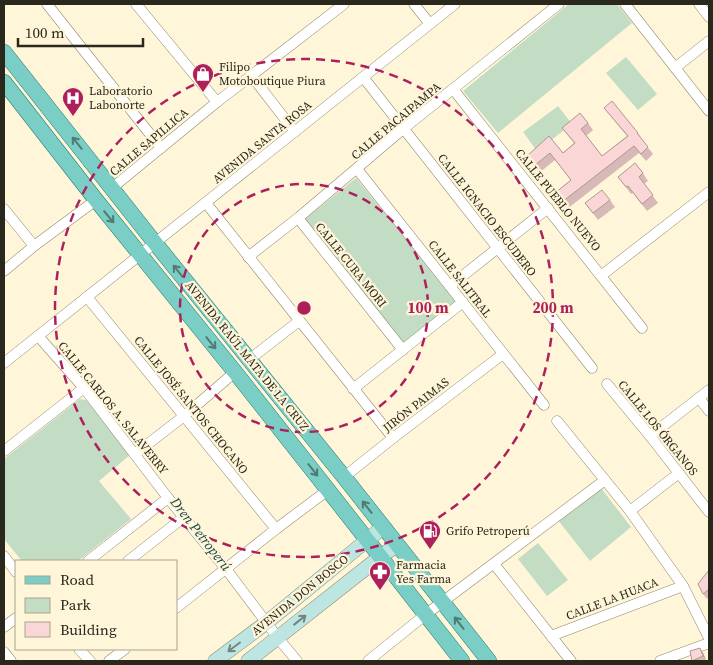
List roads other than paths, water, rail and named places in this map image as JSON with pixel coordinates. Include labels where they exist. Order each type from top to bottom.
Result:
[{"type":"main road","name":"AVENIDA RAÚL MATA DE LA CRUZ","points":[[4,52],[489,661]]},
{"type":"main road","name":"AVENIDA RAÚL MATA DE LA CRUZ","points":[[4,82],[462,661]]},
{"type":"street","points":[[46,4],[161,148]]},
{"type":"street","points":[[136,4],[216,102]]},
{"type":"street","name":"CALLE SAPILLICA","points":[[112,188],[216,102],[344,4]]},
{"type":"street","points":[[414,4],[430,24]]},
{"type":"street","name":"AVENIDA SANTA ROSA","points":[[4,363],[455,4]]},
{"type":"street","name":"CALLE PACAIPAMPA","points":[[248,257],[559,4]]},
{"type":"street","points":[[625,4],[709,111]]},
{"type":"street","points":[[699,4],[709,17]]},
{"type":"street","points":[[675,68],[709,41]]},
{"type":"street","points":[[252,75],[295,132]]},
{"type":"street","name":"CALLE IGNACIO ESCUDERO","points":[[363,77],[592,368]]},
{"type":"street","name":"CALLE PUEBLO NUEVO","points":[[453,89],[642,328]]},
{"type":"street","name":"CALLE SALITRAL","points":[[357,169],[544,405]]},
{"type":"street","points":[[602,275],[709,192]]},
{"type":"street","points":[[4,271],[96,200]]},
{"type":"street","points":[[206,203],[393,438]]},
{"type":"street","points":[[450,286],[548,208]]},
{"type":"street","points":[[4,209],[34,246]]},
{"type":"street","name":"CALLE CURA MORI","points":[[298,218],[403,350]]},
{"type":"street","name":"CALLE JOSÉ SANTOS CHOCANO","points":[[87,297],[276,529]]},
{"type":"street","points":[[353,389],[464,302]]},
{"type":"street","points":[[250,360],[299,321]]},
{"type":"street","name":"CALLE CARLOS A. SALAVERRY","points":[[38,336],[84,388],[297,661]]},
{"type":"street","name":"JIRÓN PAIMAS","points":[[344,477],[503,354]]},
{"type":"street","points":[[136,454],[184,416],[234,372]]},
{"type":"street","name":"CALLE LOS ÓRGANOS","points":[[607,384],[709,512]]},
{"type":"street","points":[[4,451],[84,388]]},
{"type":"street","points":[[650,436],[709,390]]},
{"type":"street","points":[[699,398],[709,411]]},
{"type":"street","points":[[557,421],[630,511],[683,586],[709,638]]},
{"type":"street","points":[[630,511],[679,473]]},
{"type":"street","points":[[373,660],[425,615],[605,480]]},
{"type":"street","points":[[178,606],[328,490]]},
{"type":"street","points":[[89,560],[168,498]]},
{"type":"street","points":[[129,560],[184,518]]},
{"type":"street","name":"AVENIDA DON BOSCO","points":[[215,661],[266,623],[383,528]]},
{"type":"street","name":"AVENIDA DON BOSCO","points":[[248,661],[397,545]]},
{"type":"street","points":[[4,556],[15,571]]},
{"type":"street","points":[[494,564],[571,661]]},
{"type":"street","name":"CALLE LA HUACA","points":[[551,636],[683,586]]},
{"type":"street","points":[[4,628],[15,619]]},
{"type":"street","points":[[660,661],[709,643]]},
{"type":"street","points":[[80,650],[90,661]]},
{"type":"street","points":[[109,661],[124,650]]},
{"type":"street","points":[[4,652],[11,661]]},
{"type":"place","name":"Filipo Motoboutique Piura","points":[[203,93]]},
{"type":"place","name":"Laboratorio Labonorte","points":[[73,117]]},
{"type":"place","name":"Grifo Petroperú","points":[[430,550]]},
{"type":"place","name":"Farmacia Yes Farma","points":[[380,591]]},
{"type":"water label","name":"Dren Petroperú","points":[[201,534]]}]
